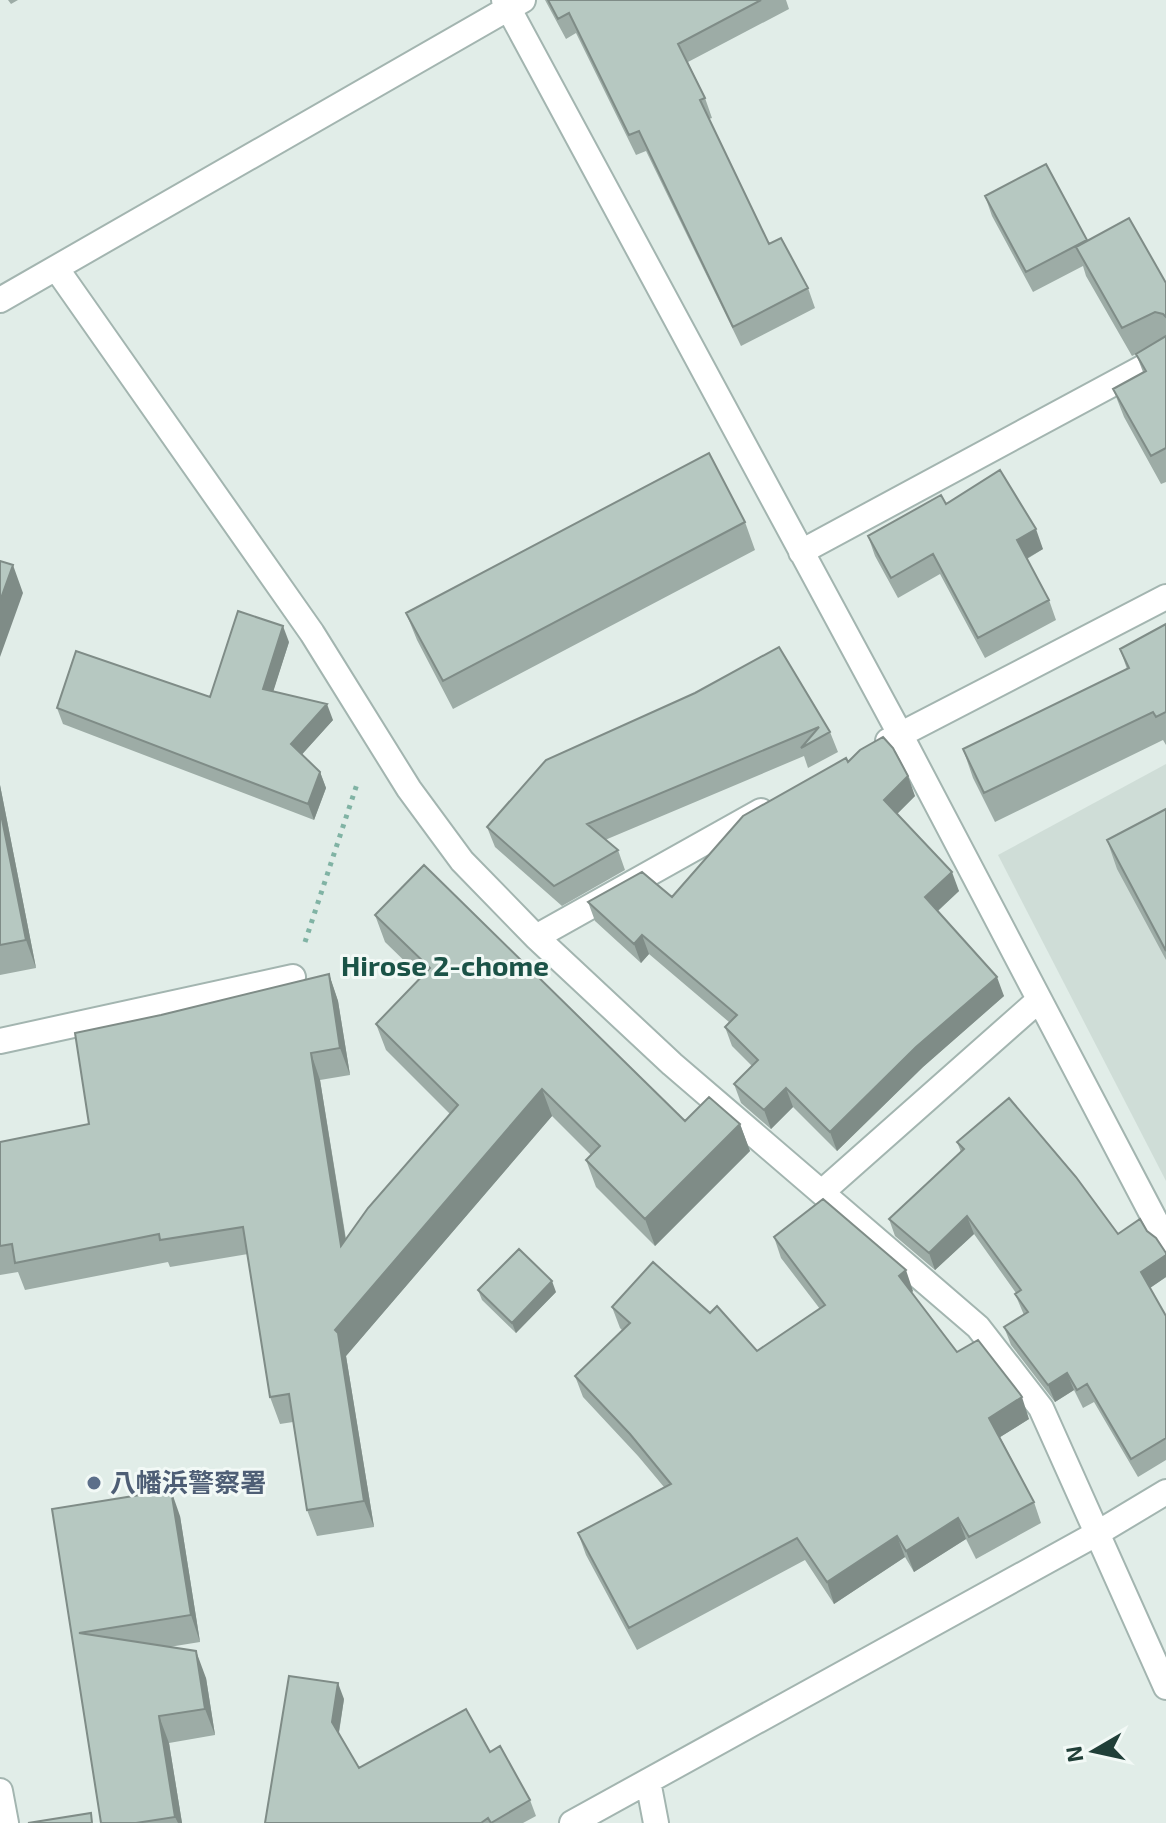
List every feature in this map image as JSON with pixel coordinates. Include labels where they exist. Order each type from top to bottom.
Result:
[{"type":"street","points":[[0,300],[512,3],[1166,1241]]},
{"type":"street","points":[[56,268],[312,633],[409,789],[462,861],[536,937],[672,1064],[978,1327],[1041,1408],[1166,1687]]},
{"type":"street","points":[[801,552],[1166,355]]},
{"type":"street","points":[[873,749],[1166,597]]},
{"type":"street","points":[[536,937],[779,802]]},
{"type":"street","points":[[0,1041],[293,977]]},
{"type":"street","points":[[822,1192],[1039,1000]]},
{"type":"street","points":[[572,1823],[1096,1534],[1166,1492]]},
{"type":"street","points":[[648,1781],[656,1823]]},
{"type":"street","points":[[0,1791],[6,1823]]},
{"type":"path","points":[[293,977],[374,733]]},
{"type":"shaded area","points":[[1166,764],[1166,1181],[998,855]]},
{"type":"building","points":[[548,0],[761,0],[678,44],[705,98],[700,100],[769,244],[781,238],[808,288],[733,327],[639,131],[629,135],[569,13],[558,19]]},
{"type":"building","points":[[1046,164],[1087,240],[1026,272],[985,196]]},
{"type":"building","points":[[1129,218],[1166,283],[1166,317],[1155,312],[1122,328],[1076,247]]},
{"type":"building","points":[[1166,336],[1166,448],[1151,456],[1113,389],[1146,371],[1136,354]]},
{"type":"building","points":[[709,453],[745,522],[443,681],[406,613]]},
{"type":"building","points":[[1000,470],[1036,529],[1017,540],[1049,600],[978,638],[933,554],[891,578],[868,536],[941,495],[946,504]]},
{"type":"building","points":[[0,561],[13,565],[0,601]]},
{"type":"building","points":[[238,611],[283,626],[263,689],[327,704],[291,744],[320,772],[308,804],[57,708],[76,651],[210,697]]},
{"type":"building","points":[[1166,624],[1166,712],[1156,717],[1153,712],[984,793],[963,749],[1129,668],[1120,649]]},
{"type":"building","points":[[779,647],[830,732],[801,748],[819,727],[587,824],[618,850],[554,886],[487,827],[546,760],[695,693]]},
{"type":"building","points":[[883,737],[893,748],[908,776],[884,800],[952,872],[925,897],[997,977],[916,1047],[830,1132],[786,1088],[764,1110],[734,1084],[758,1060],[725,1027],[737,1015],[642,935],[634,944],[588,902],[642,872],[672,897],[743,816],[846,758],[848,762],[860,750]]},
{"type":"building","points":[[0,809],[26,940],[0,945]]},
{"type":"building","points":[[1166,809],[1166,951],[1107,840]]},
{"type":"building","points":[[424,865],[685,1121],[709,1097],[740,1124],[645,1219],[586,1160],[600,1146],[542,1089],[335,1330],[338,1333],[364,1501],[307,1510],[289,1394],[270,1397],[243,1227],[160,1240],[159,1234],[15,1263],[12,1244],[0,1246],[0,1142],[89,1124],[75,1033],[329,974],[340,1048],[311,1053],[341,1246],[368,1208],[458,1105],[376,1024],[430,968],[375,915]]},
{"type":"building","points":[[1009,1098],[1076,1177],[1118,1234],[1140,1219],[1166,1253],[1141,1272],[1166,1316],[1166,1438],[1131,1459],[1087,1384],[1077,1390],[1067,1373],[1048,1385],[1004,1327],[1028,1312],[1015,1294],[1021,1290],[967,1216],[929,1253],[889,1219],[964,1149],[957,1142]]},
{"type":"building","points":[[823,1199],[906,1270],[899,1276],[957,1352],[978,1340],[1020,1394],[1022,1397],[989,1418],[1034,1502],[969,1537],[958,1518],[906,1551],[897,1536],[827,1582],[797,1538],[629,1628],[578,1533],[671,1484],[630,1434],[575,1376],[630,1323],[612,1307],[653,1262],[710,1313],[717,1306],[757,1351],[825,1305],[774,1237]]},
{"type":"building","points":[[519,1249],[552,1281],[512,1323],[478,1290]]},
{"type":"building","points":[[171,1490],[191,1615],[79,1633],[196,1651],[205,1709],[159,1716],[175,1817],[136,1823],[101,1823],[52,1509]]},
{"type":"building","points":[[289,1676],[338,1683],[332,1722],[359,1768],[466,1709],[490,1752],[500,1746],[530,1800],[491,1823],[488,1818],[481,1823],[265,1823]]},
{"type":"building","points":[[91,1813],[92,1823],[28,1823]]},
{"type":"place","name":"八幡浜警察署","points":[[94,1483]]},
{"type":"district","name":"Hirose 2-chome","points":[[445,966]]}]
